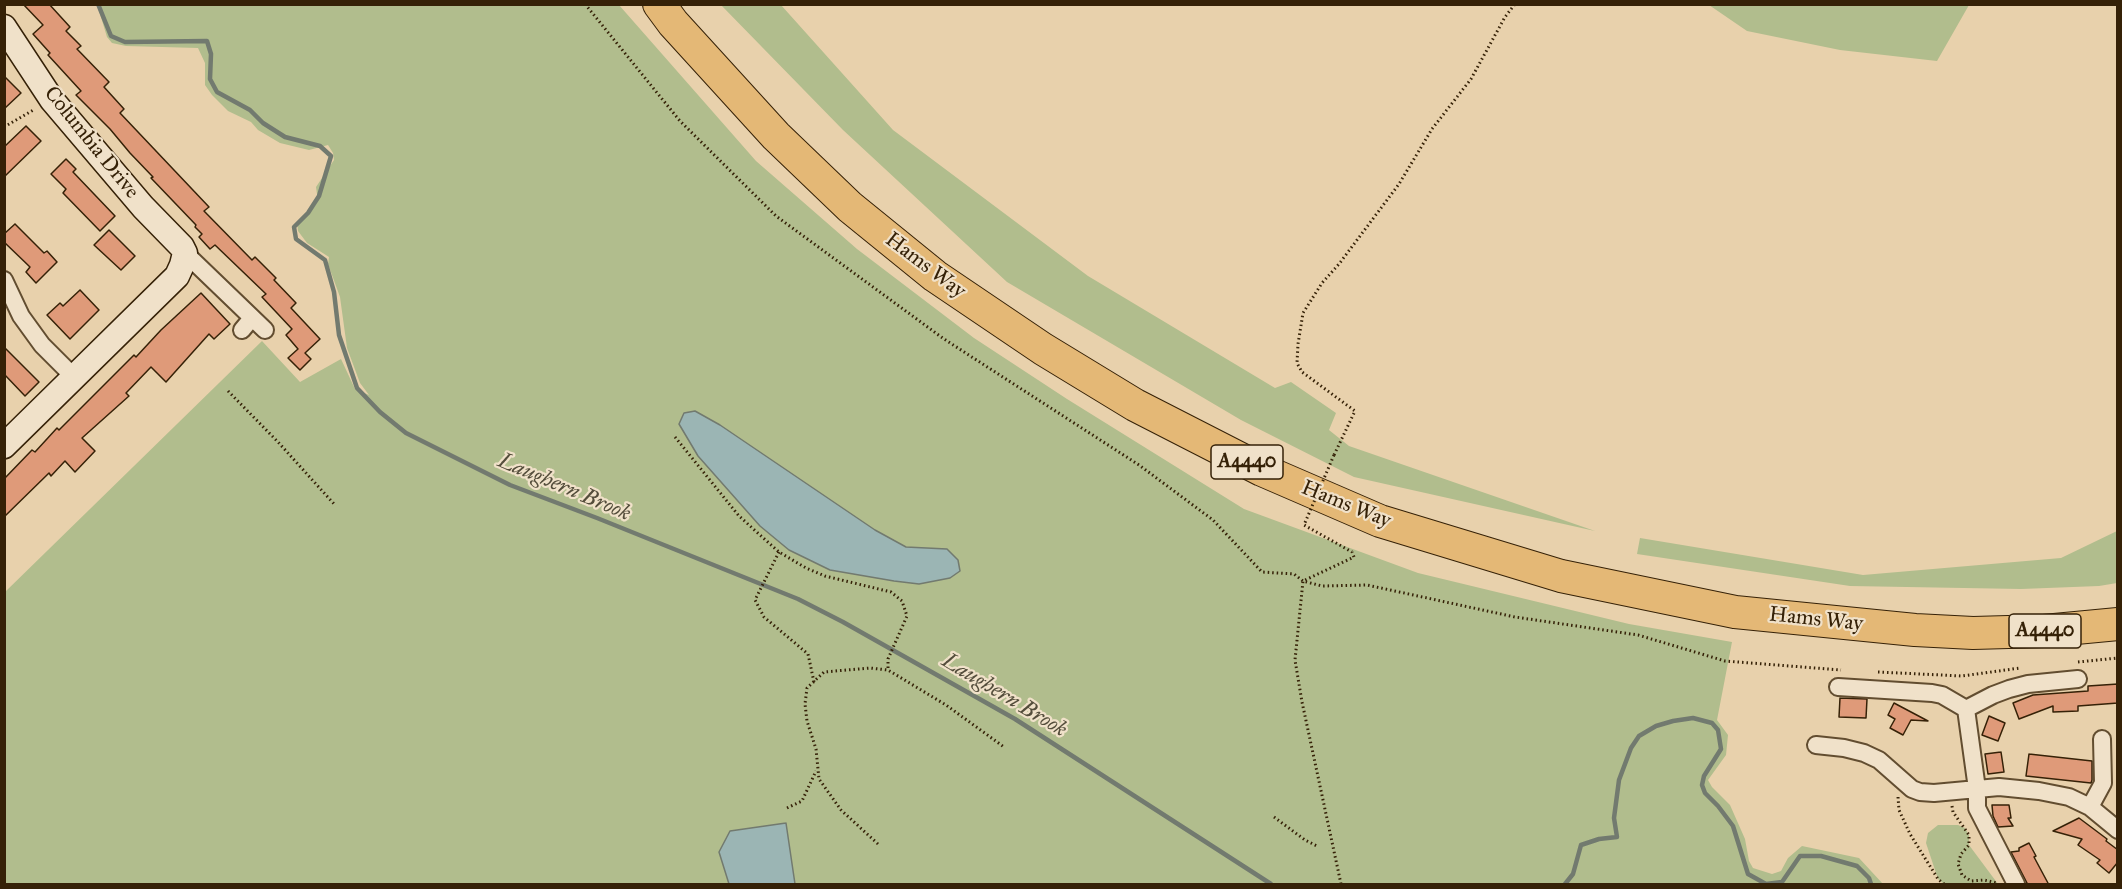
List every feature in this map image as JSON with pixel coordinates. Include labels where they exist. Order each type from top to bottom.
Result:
[{"type":"highway","name":"Hams Way","points":[[659,4],[776,136],[850,207],[935,276],[1043,349],[1135,405],[1262,470],[1358,512],[1380,521],[1561,576],[1735,612],[1915,630],[1973,633],[2044,631],[2118,624]]},
{"type":"street","name":"Columbia Drive","points":[[4,27],[52,100],[247,324],[266,330]]},
{"type":"street","points":[[4,446],[177,276],[185,253]]},
{"type":"street","points":[[4,280],[21,316],[42,345],[74,376]]},
{"type":"street","points":[[1966,709],[2009,689],[2028,684],[2078,679]]},
{"type":"street","points":[[1838,687],[1932,693],[1942,695],[1966,709]]},
{"type":"street","points":[[1966,709],[1977,789],[1977,808],[2016,885]]},
{"type":"street","points":[[2090,807],[2103,783],[2102,739]]},
{"type":"street","points":[[1816,745],[1864,753],[1879,760],[1912,789],[1920,792],[1934,793],[1999,787],[2069,797],[2090,807],[2118,830]]},
{"type":"path","points":[[1341,885],[1295,660],[1304,580],[1354,557],[1352,552],[1304,525],[1355,411],[1302,372],[1297,363],[1303,313],[1322,284],[1399,184],[1432,129],[1471,79],[1505,17],[1515,4]]},
{"type":"path","points":[[4,127],[52,100]]},
{"type":"path","points":[[228,391],[335,505]]},
{"type":"path","points":[[675,437],[739,516],[779,552],[825,576],[891,592],[902,601],[907,616],[888,659],[888,669]]},
{"type":"path","points":[[1306,507],[1316,511]]},
{"type":"path","points":[[779,552],[755,600],[764,617],[808,654],[814,682]]},
{"type":"path","points":[[878,844],[841,810],[819,779],[816,749],[807,721],[805,704],[807,688],[824,672],[870,668],[888,669],[946,705],[1004,747]]},
{"type":"path","points":[[787,808],[802,801],[817,769]]},
{"type":"path","points":[[1898,796],[1899,810],[1910,834],[1944,885]]},
{"type":"path","points":[[1952,804],[1953,812],[1970,835],[1969,845],[1961,854],[1958,864],[1962,875],[1971,881],[1984,880],[1998,885]]},
{"type":"path","points":[[1274,817],[1317,846]]},
{"type":"green space","points":[[97,4],[619,5],[756,161],[857,249],[974,338],[1244,509],[1418,573],[1629,624],[1732,642],[1717,720],[1728,735],[1726,755],[1708,780],[1730,805],[1745,839],[1749,861],[1753,868],[1772,874],[1781,871],[1788,858],[1802,846],[1859,858],[1883,884],[5,884],[5,592],[262,341],[300,382],[341,359],[355,389],[369,395],[360,383],[347,348],[340,297],[328,264],[329,257],[307,243],[298,231],[297,222],[318,201],[316,187],[334,160],[328,145],[309,150],[280,143],[258,130],[251,122],[228,111],[205,85],[205,63],[198,48],[126,46],[112,43],[107,37]]},
{"type":"green space","points":[[721,5],[781,5],[893,130],[1088,276],[1275,388],[1291,382],[1336,413],[1329,430],[1349,446],[1595,531],[1354,477],[1241,420],[1007,282],[843,130]]},
{"type":"green space","points":[[1709,5],[1969,5],[1937,61],[1840,50],[1747,31]]},
{"type":"green space","points":[[2117,531],[2117,583],[2099,586],[2021,589],[1850,586],[1637,554],[1640,538],[1863,575],[2061,558]]},
{"type":"green space","points":[[1938,825],[1958,825],[1965,828],[1969,835],[1969,845],[1998,884],[1944,884],[1938,879],[1926,843],[1928,833]]},
{"type":"water","points":[[695,411],[720,425],[875,530],[906,547],[947,549],[958,560],[960,571],[950,578],[919,584],[894,581],[830,570],[789,550],[760,526],[698,456],[679,424],[684,413]]},
{"type":"water","points":[[786,823],[795,884],[729,884],[719,852],[730,831]]},
{"type":"building","points":[[23,4],[49,4],[70,27],[66,31],[81,46],[77,49],[109,82],[104,87],[124,109],[120,113],[209,207],[204,211],[252,260],[255,257],[276,278],[274,280],[296,303],[291,308],[320,339],[305,353],[311,359],[300,370],[288,358],[298,349],[286,335],[292,329],[262,297],[266,294],[215,245],[210,249],[199,237],[202,234],[195,227],[196,225],[151,178],[153,177],[110,129],[76,95],[81,91],[48,55],[50,53],[33,34],[43,25]]},
{"type":"building","points":[[4,76],[21,93],[4,109]]},
{"type":"building","points":[[26,126],[41,141],[4,177],[4,147]]},
{"type":"building","points":[[66,159],[76,169],[73,172],[115,216],[100,231],[63,193],[66,189],[51,174]]},
{"type":"building","points":[[15,224],[44,253],[47,251],[57,262],[36,283],[26,272],[30,267],[4,242],[4,234]]},
{"type":"building","points":[[109,230],[135,256],[121,270],[94,245]]},
{"type":"building","points":[[80,290],[99,310],[70,339],[47,315],[60,303],[63,306]]},
{"type":"building","points":[[201,293],[230,324],[214,339],[209,334],[166,382],[151,367],[126,393],[129,396],[82,438],[95,451],[75,472],[65,461],[51,476],[49,473],[4,517],[4,479],[32,450],[35,452],[57,428],[59,430],[134,355],[136,357]]},
{"type":"building","points":[[4,347],[39,382],[25,396],[4,374]]},
{"type":"building","points":[[2118,684],[2118,703],[2078,706],[2078,711],[2053,712],[2053,706],[2019,719],[2013,703],[2033,695],[2088,691],[2088,686]]},
{"type":"building","points":[[1840,698],[1867,699],[1866,718],[1839,717]]},
{"type":"building","points":[[1894,703],[1928,721],[1911,720],[1903,735],[1890,728],[1895,719],[1888,715]]},
{"type":"building","points":[[1989,716],[2005,723],[1998,741],[1982,735]]},
{"type":"building","points":[[2001,752],[2004,772],[1988,774],[1985,754]]},
{"type":"building","points":[[2029,754],[2092,761],[2091,783],[2026,776]]},
{"type":"building","points":[[1992,805],[2009,805],[2011,818],[2008,818],[2013,826],[1998,827],[1993,816]]},
{"type":"building","points":[[2079,818],[2118,850],[2118,862],[2109,873],[2097,863],[2100,860],[2078,845],[2082,839],[2053,831]]},
{"type":"building","points":[[2029,843],[2049,885],[2028,885],[2011,852],[2019,851],[2019,848]]},
{"type":"waterway","name":"Laughern Brook","points":[[98,4],[111,36],[125,42],[207,41],[211,54],[210,79],[217,92],[250,110],[263,123],[285,137],[320,146],[331,156],[319,196],[308,213],[294,227],[296,239],[325,260],[334,292],[339,335],[357,388],[380,412],[406,433],[510,485],[798,599],[843,622],[1015,719],[1271,884]]},
{"type":"waterway","name":"Laughern Brook","points":[[1565,884],[1573,874],[1581,845],[1599,839],[1617,837],[1614,818],[1619,780],[1631,748],[1639,736],[1656,726],[1693,718],[1712,723],[1718,730],[1721,749],[1704,776],[1702,785],[1705,793],[1733,826],[1748,874],[1766,884]]},
{"type":"waterway","name":"Laughern Brook","points":[[1766,884],[1782,882],[1800,856],[1821,856],[1857,866],[1869,878],[1871,884]]}]
